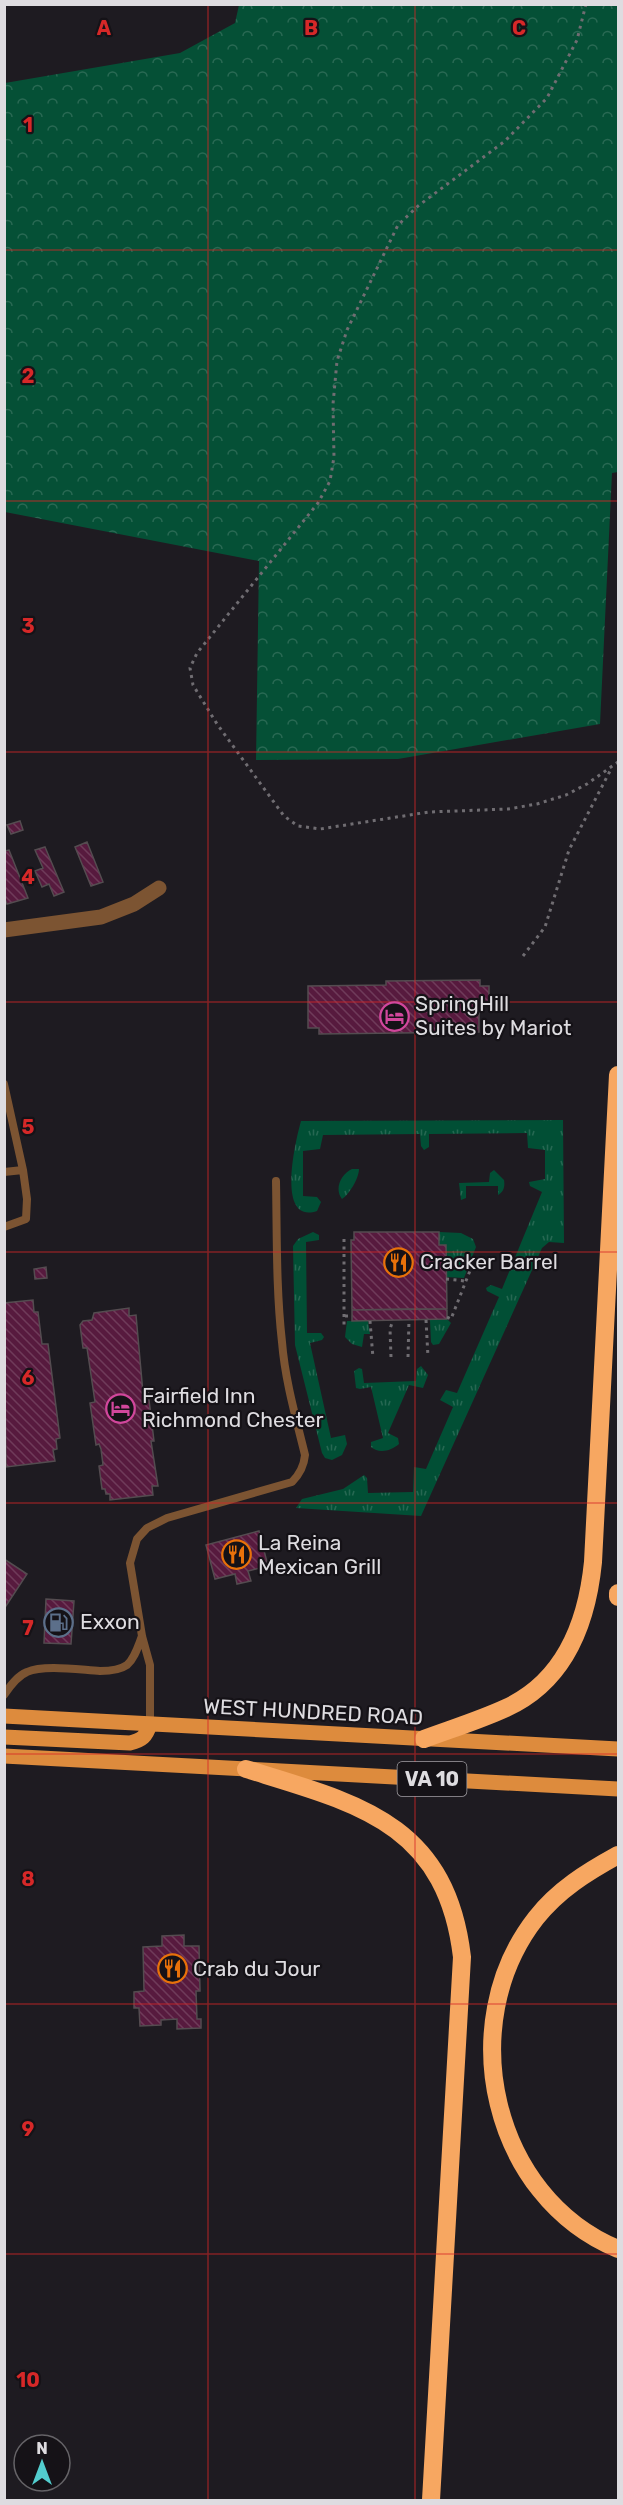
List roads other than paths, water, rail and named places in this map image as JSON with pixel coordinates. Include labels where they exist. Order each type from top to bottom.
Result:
[{"type":"highway","points":[[424,1739],[506,1708],[539,1687],[564,1659],[581,1622],[590,1584],[592,1562],[618,1075]]},
{"type":"highway","points":[[246,1769],[336,1797],[388,1823],[424,1858],[442,1887],[455,1919],[462,1957],[431,2500]]},
{"type":"highway","points":[[618,1855],[589,1871],[557,1895],[536,1918],[518,1945],[504,1974],[491,2038],[495,2096],[504,2127],[518,2156],[543,2191],[566,2216],[587,2232],[618,2249]]},
{"type":"main road","name":"WEST HUNDRED ROAD","points":[[4,1716],[618,1749]]},
{"type":"main road","points":[[4,1737],[130,1743],[140,1741],[147,1735],[150,1724]]},
{"type":"main road","name":"VA 10","points":[[4,1756],[618,1789]]},
{"type":"street","points":[[4,930],[101,916],[134,904],[159,888]]},
{"type":"lane","points":[[4,1084],[27,1199],[26,1219],[4,1227]]},
{"type":"lane","points":[[4,1172],[23,1170]]},
{"type":"lane","points":[[150,1724],[150,1665],[142,1636],[130,1563],[137,1539],[147,1528],[167,1518],[292,1482],[304,1464],[305,1455],[290,1394],[282,1344],[277,1278],[276,1181]]},
{"type":"lane","points":[[4,1695],[13,1682],[25,1672],[38,1668],[107,1671],[128,1665],[142,1636]]},
{"type":"place","name":"SpringHill Suites by Mariot","points":[[394,1016]]},
{"type":"place","name":"Cracker Barrel","points":[[399,1262]]},
{"type":"place","name":"Fairfield Inn Richmond Chester","points":[[121,1408]]},
{"type":"place","name":"La Reina Mexican Grill","points":[[237,1555]]},
{"type":"place","name":"Exxon","points":[[59,1622]]},
{"type":"place","name":"Crab du Jour","points":[[172,1969]]}]
